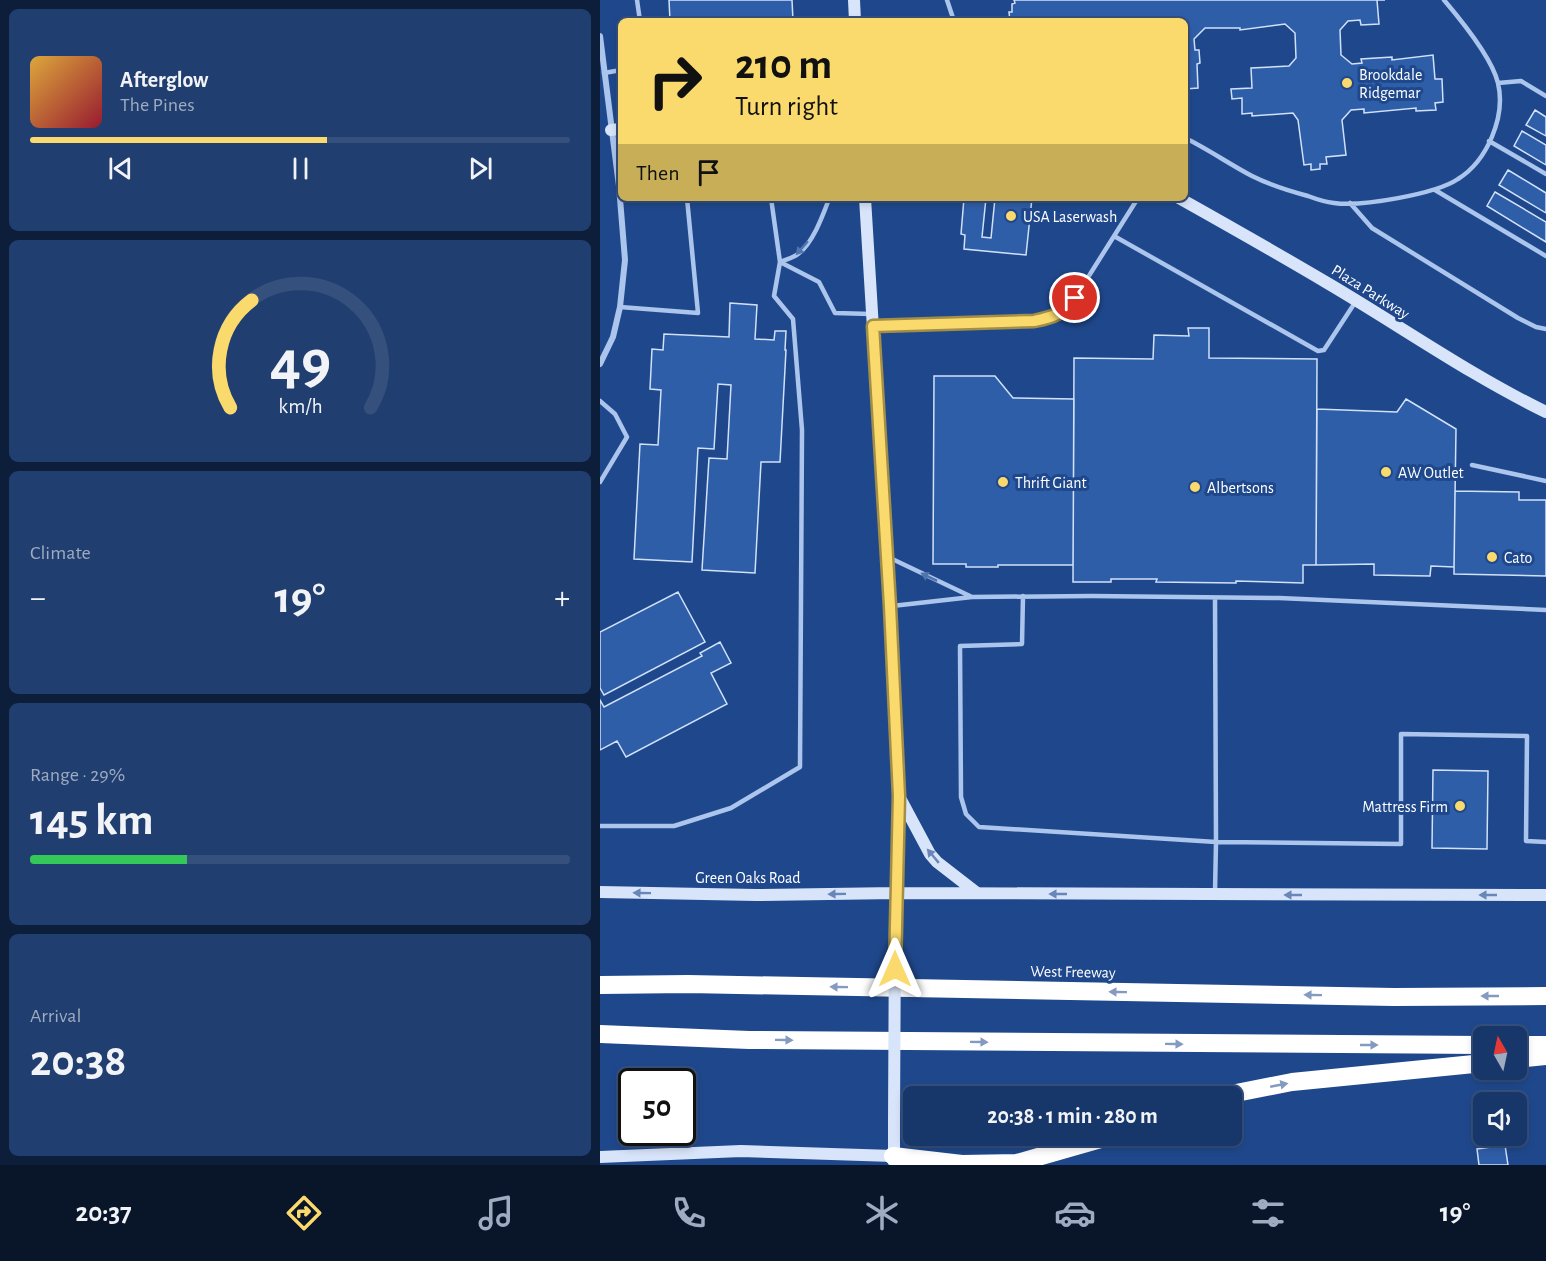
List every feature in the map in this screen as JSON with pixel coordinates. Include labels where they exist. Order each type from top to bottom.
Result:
[{"type":"highway","points":[[600,976],[688,984]]},
{"type":"highway","name":"West Freeway","points":[[600,985],[688,984],[1394,997],[1546,996]]},
{"type":"highway","points":[[600,1034],[749,1040],[1473,1045]]},
{"type":"highway","points":[[600,1047],[749,1040]]},
{"type":"highway","points":[[1527,1045],[1546,1046]]},
{"type":"highway","points":[[1527,1058],[1546,1056]]},
{"type":"highway","points":[[1242,1092],[1292,1082],[1473,1064]]},
{"type":"highway","points":[[894,1161],[962,1164],[1017,1163],[1076,1146]]},
{"type":"main road","points":[[854,0],[855,18]]},
{"type":"main road","points":[[600,1157],[741,1151],[894,1161],[895,925],[899,796],[865,201]]},
{"type":"main road","name":"Plaza Parkway","points":[[1184,201],[1356,301],[1512,396],[1546,412]]},
{"type":"main road","points":[[899,796],[930,854],[977,893]]},
{"type":"main road","name":"Green Oaks Road","points":[[600,892],[756,895],[896,893]]},
{"type":"main road","points":[[896,893],[1546,896]]},
{"type":"street","points":[[600,36],[604,74],[616,130],[618,167]]},
{"type":"street","points":[[600,364],[613,337],[620,308],[625,260],[620,201]]},
{"type":"lane","points":[[637,0],[640,18]]},
{"type":"lane","points":[[947,0],[953,18]]},
{"type":"lane","points":[[1188,140],[1253,177],[1335,204],[1388,200],[1435,190],[1459,179],[1475,164],[1490,141],[1499,106],[1498,83],[1485,54],[1444,0]]},
{"type":"lane","points":[[604,74],[618,71]]},
{"type":"lane","points":[[1498,83],[1521,81],[1546,96]]},
{"type":"lane","points":[[1490,141],[1546,174]]},
{"type":"lane","points":[[1435,190],[1546,256]]},
{"type":"lane","points":[[620,308],[698,313],[687,201]]},
{"type":"lane","points":[[600,826],[674,826],[731,808],[800,766],[802,430],[793,319],[774,296],[780,262],[771,201]]},
{"type":"lane","points":[[780,262],[798,254],[805,247],[819,225],[828,201]]},
{"type":"lane","points":[[780,262],[819,282],[835,313],[872,320],[1023,322],[1055,317],[1075,298],[1136,201]]},
{"type":"lane","points":[[1350,203],[1372,228],[1518,318],[1546,329]]},
{"type":"lane","points":[[1114,236],[1318,351],[1324,350],[1356,301]]},
{"type":"lane","points":[[600,401],[615,414],[627,437],[600,482]]},
{"type":"lane","points":[[1472,465],[1546,481]]},
{"type":"lane","points":[[886,556],[972,597]]},
{"type":"lane","points":[[1023,596],[1022,644],[960,646],[961,797],[966,814],[979,827],[1216,842],[1401,844],[1401,734],[1527,736],[1526,841],[1546,842]]},
{"type":"lane","points":[[890,606],[972,597],[1023,596],[1279,598],[1546,610]]},
{"type":"lane","points":[[1215,598],[1215,894]]},
{"type":"building","points":[[669,0],[792,0],[793,18],[670,18]]},
{"type":"building","name":"Brookdale Ridgemar","points":[[1014,0],[1377,0],[1379,24],[1361,25],[1360,20],[1348,21],[1340,30],[1341,55],[1352,64],[1362,63],[1361,59],[1392,57],[1392,60],[1433,55],[1435,79],[1442,79],[1443,102],[1435,103],[1436,110],[1416,111],[1416,108],[1364,113],[1364,109],[1351,110],[1342,120],[1346,155],[1326,157],[1327,164],[1320,164],[1320,169],[1311,170],[1311,164],[1304,165],[1298,120],[1293,113],[1252,116],[1252,113],[1242,114],[1242,98],[1232,99],[1231,89],[1252,88],[1251,68],[1289,66],[1296,58],[1295,33],[1285,24],[1240,30],[1240,28],[1205,28],[1194,39],[1195,50],[1199,50],[1198,88],[1188,89],[1188,18],[1010,18],[1009,12],[1012,12],[1012,4],[1015,3]]},
{"type":"building","points":[[1535,110],[1546,117],[1546,136],[1526,125]]},
{"type":"building","points":[[1522,131],[1546,145],[1546,165],[1514,146]]},
{"type":"building","points":[[1508,170],[1546,193],[1546,213],[1499,185]]},
{"type":"building","points":[[1495,192],[1546,222],[1546,242],[1487,206]]},
{"type":"building","name":"USA Laserwash","points":[[964,201],[986,201],[982,237],[991,238],[995,201],[1032,201],[1026,255],[964,249],[965,235],[961,234]]},
{"type":"building","points":[[730,303],[757,305],[755,339],[774,340],[775,331],[786,331],[780,462],[761,462],[755,573],[702,570],[709,458],[727,459],[731,385],[718,384],[714,449],[698,448],[692,562],[634,559],[640,444],[658,445],[661,390],[650,389],[652,349],[663,350],[664,334],[729,337]]},
{"type":"building","name":"Albertsons","points":[[1188,328],[1209,328],[1209,358],[1317,359],[1316,565],[1303,565],[1303,583],[1156,582],[1157,579],[1073,582],[1074,358],[1153,359],[1154,335],[1189,336]]},
{"type":"building","name":"Thrift Giant","points":[[934,376],[995,376],[1013,398],[1074,399],[1073,565],[966,567],[966,564],[933,564]]},
{"type":"building","name":"AW Outlet","points":[[1406,399],[1456,429],[1454,567],[1431,566],[1430,576],[1374,575],[1374,564],[1316,565],[1317,409],[1397,412]]},
{"type":"building","points":[[1455,491],[1519,492],[1519,500],[1546,500],[1546,576],[1454,574]]},
{"type":"building","points":[[678,592],[705,642],[604,695],[600,688],[600,632]]},
{"type":"building","points":[[720,642],[731,663],[711,673],[727,704],[626,757],[617,741],[600,750],[600,700],[604,707],[702,656],[700,653]]},
{"type":"building","name":"Mattress Firm","points":[[1433,770],[1488,771],[1487,849],[1432,848]]},
{"type":"building","points":[[1505,1146],[1508,1165],[1479,1165],[1477,1149]]},
{"type":"place","name":"Brookdale Ridgemar","points":[[1347,83]]},
{"type":"place","name":"USA Laserwash","points":[[1011,216]]},
{"type":"place","name":"AW Outlet","points":[[1386,472]]},
{"type":"place","name":"Thrift Giant","points":[[1003,482]]},
{"type":"place","name":"Albertsons","points":[[1195,487]]},
{"type":"place","name":"Cato","points":[[1492,557]]},
{"type":"place","name":"Mattress Firm","points":[[1460,806]]},
{"type":"route","points":[[895,969],[899,796],[873,326],[1034,321],[1055,317],[1075,298]]}]
